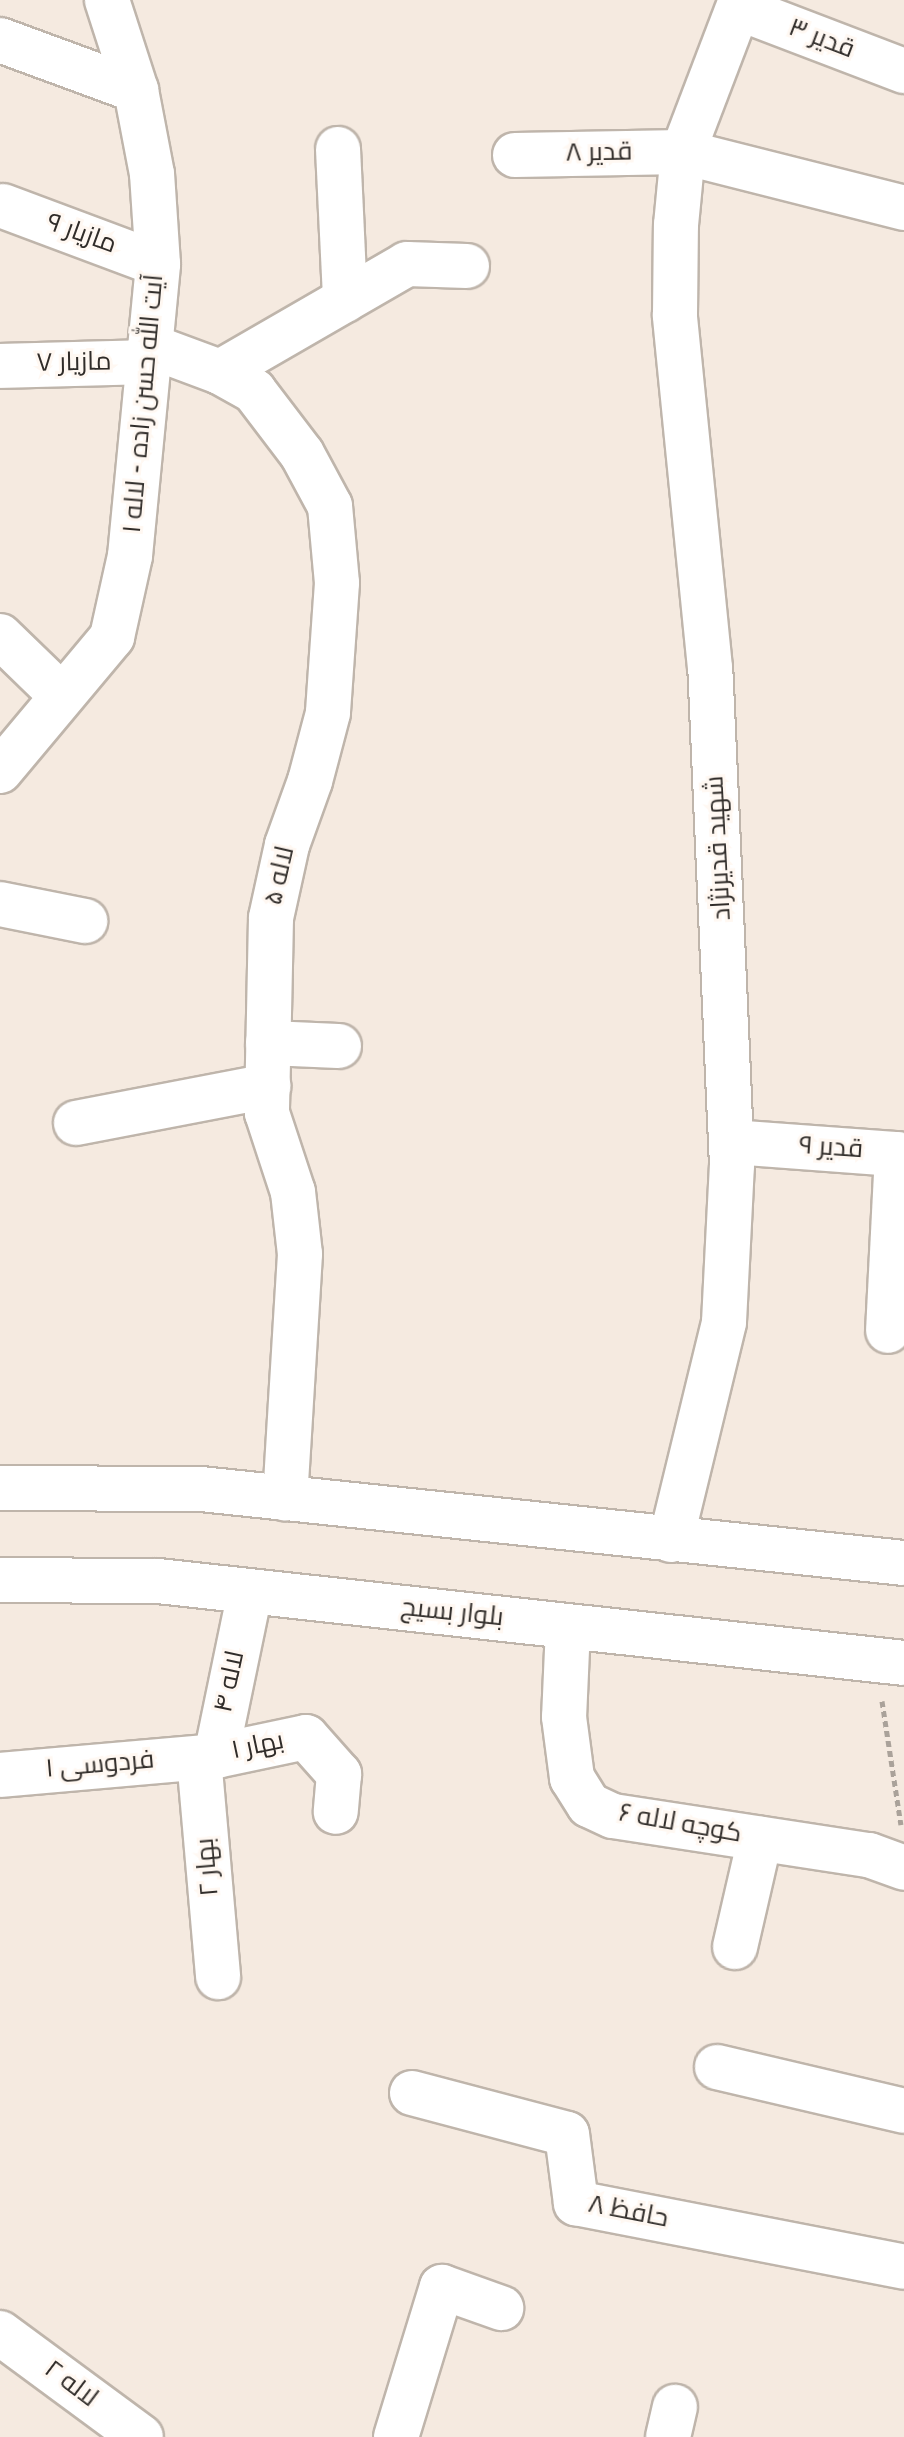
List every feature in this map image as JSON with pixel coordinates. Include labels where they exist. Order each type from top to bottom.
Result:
[{"type":"street","name":"آیت الله حسن زاده - لاله ۱","points":[[0,771],[112,637],[130,556],[158,264],[152,174],[136,90],[107,0]]},
{"type":"street","name":"قدیر ۳","points":[[740,4],[904,71]]},
{"type":"street","name":"شهید قدیرنژاد","points":[[671,1540],[724,1322],[732,1142],[710,668],[675,315],[676,225],[683,152],[740,4]]},
{"type":"street","points":[[0,40],[136,90]]},
{"type":"street","points":[[338,149],[345,300]]},
{"type":"street","name":"قدیر ۸","points":[[515,155],[683,152],[904,208]]},
{"type":"street","name":"مازیار ۹","points":[[3,206],[158,264]]},
{"type":"street","points":[[220,372],[407,264],[467,266]]},
{"type":"street","name":"مازیار ۷","points":[[0,366],[149,354]]},
{"type":"street","name":"لاله ۵","points":[[149,354],[220,372],[254,391],[302,454],[330,506],[337,583],[328,713],[310,781],[287,845],[271,918],[267,1113],[293,1192],[300,1254],[285,1499]]},
{"type":"street","points":[[0,636],[62,696]]},
{"type":"street","points":[[0,904],[85,921]]},
{"type":"street","points":[[268,1043],[339,1046]]},
{"type":"street","points":[[76,1123],[268,1086]]},
{"type":"street","name":"قدیر ۹","points":[[732,1142],[897,1154],[888,1331]]},
{"type":"street","points":[[0,1488],[201,1489],[904,1563]]},
{"type":"street","name":"بلوار بسیج","points":[[0,1580],[158,1581],[890,1662]]},
{"type":"street","name":"لاله ۴","points":[[208,1757],[250,1592]]},
{"type":"street","name":"کوچه لاله ۶","points":[[568,1627],[564,1717],[572,1778],[589,1805],[613,1816],[869,1855],[903,1849]]},
{"type":"street","name":"بهار ۱","points":[[208,1757],[306,1737],[339,1774],[336,1812]]},
{"type":"street","name":"فردوسی ۱","points":[[0,1775],[208,1757]]},
{"type":"street","name":"بهار ۲","points":[[208,1757],[218,1977]]},
{"type":"street","points":[[735,1947],[760,1839]]},
{"type":"street","points":[[717,2067],[904,2111]]},
{"type":"street","name":"حافظ ۸","points":[[412,2093],[567,2134],[576,2203],[904,2267]]},
{"type":"street","points":[[396,2437],[442,2287],[501,2308]]},
{"type":"street","name":"لاله ۲","points":[[0,2333],[141,2437]]},
{"type":"path","points":[[890,1662],[903,1849]]}]
